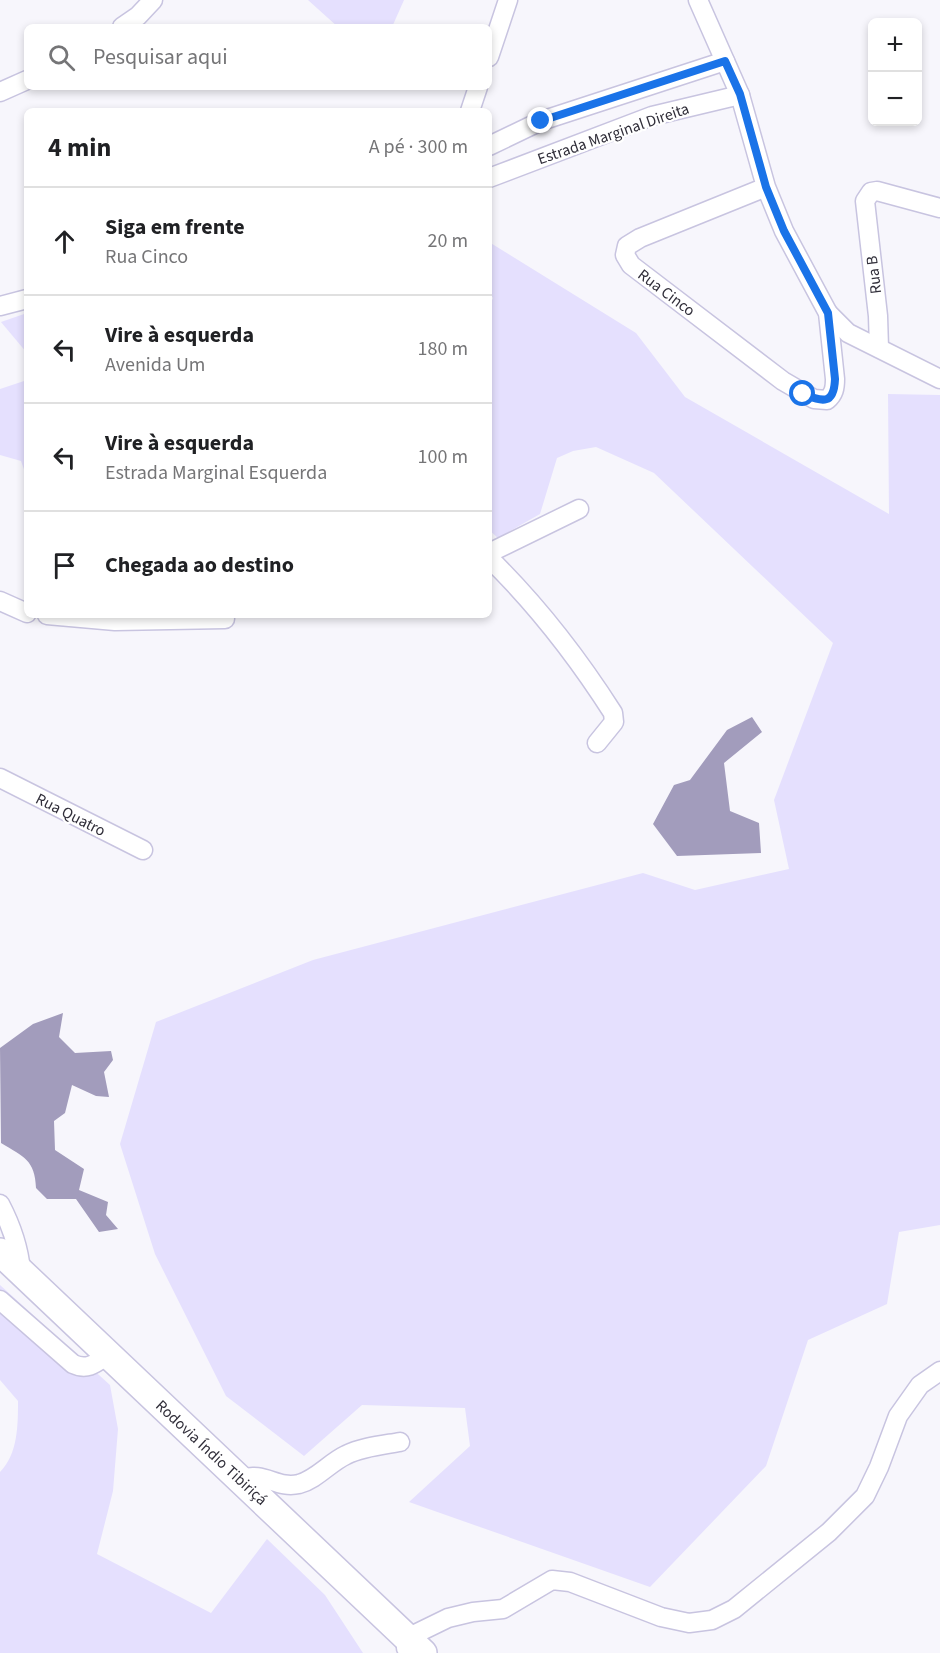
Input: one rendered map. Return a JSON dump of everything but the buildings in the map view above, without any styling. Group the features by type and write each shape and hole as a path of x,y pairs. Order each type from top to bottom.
{"highway":[{"name":"Rodovia Índio Tibiriçá","path":"0,1252 240,1479 412,1648"}],"street":[{"path":"126,24 138,16 153,0"},
{"path":"492,48 508,0"},
{"path":"698,0 740,94 766,187 784,231 828,313 848,333 940,379"},
{"path":"492,145 541,121 725,61"},
{"path":"0,92 24,81"},
{"path":"471,108 477,90"},
{"name":"Estrada Marginal Direita","path":"492,177 652,116 740,94"},
{"name":"Rua Cinco","path":"766,187 640,238 627,246 624,251 625,257 631,265 783,381 803,394 819,400 827,400 835,390 828,313"},
{"name":"Rua B","path":"879,348 878,316 865,201 871,192 877,191 940,208"},
{"path":"0,306 24,300"},
{"path":"492,552 579,509"},
{"path":"492,561 555,629 582,664 613,713 614,722 597,743"},
{"path":"0,602 24,612"},
{"path":"84,618 115,621 225,619"},
{"name":"Rua Quatro","path":"0,778 143,850"},
{"path":"0,1204 18,1249 21,1271"},
{"path":"0,1300 73,1364 89,1367 109,1354"},
{"path":"412,1648 448,1618 473,1612 503,1609 552,1580 570,1582 662,1617 689,1623 711,1620 734,1610 829,1532 866,1496 898,1416 920,1385 940,1371"},
{"path":"240,1479 257,1476 284,1485 297,1484 315,1477 353,1452 400,1442"}],"shaded area":[{"path":"308,0 404,0 393,24 335,24"},
{"path":"492,244 636,333 685,397 889,514 888,394 940,395 940,1225 899,1232 887,1304 808,1340 766,1466 650,1587 409,1502 470,1446 465,1408 362,1405 304,1456 226,1396 155,1254 120,1144 156,1022 313,960 643,873 695,890 789,869 774,800 833,643 654,473 596,447 573,451 557,458 540,514 498,538 492,533"},
{"path":"24,314 24,349 1,322"},
{"path":"24,381 24,470 21,461 0,455 0,389"},
{"path":"752,717 762,732 724,763 730,811 759,823 761,853 677,856 653,824 674,785 690,780 727,730"},
{"path":"63,1013 59,1037 75,1053 111,1051 113,1060 104,1072 109,1097 96,1096 72,1085 65,1113 54,1121 55,1150 84,1169 79,1190 108,1202 106,1215 118,1229 99,1232 76,1199 47,1199 36,1188 33,1171 27,1160 1,1143 0,1048 33,1024"},
{"path":"0,1285 110,1385 118,1429 113,1491 97,1554 211,1613 267,1539 325,1595 363,1653 0,1653 0,1472 14,1448 18,1401 0,1380"}],"route":[{"path":"541,121 725,61 740,94 766,187 784,231 828,313 835,390 827,400 819,400 803,394"}]}
